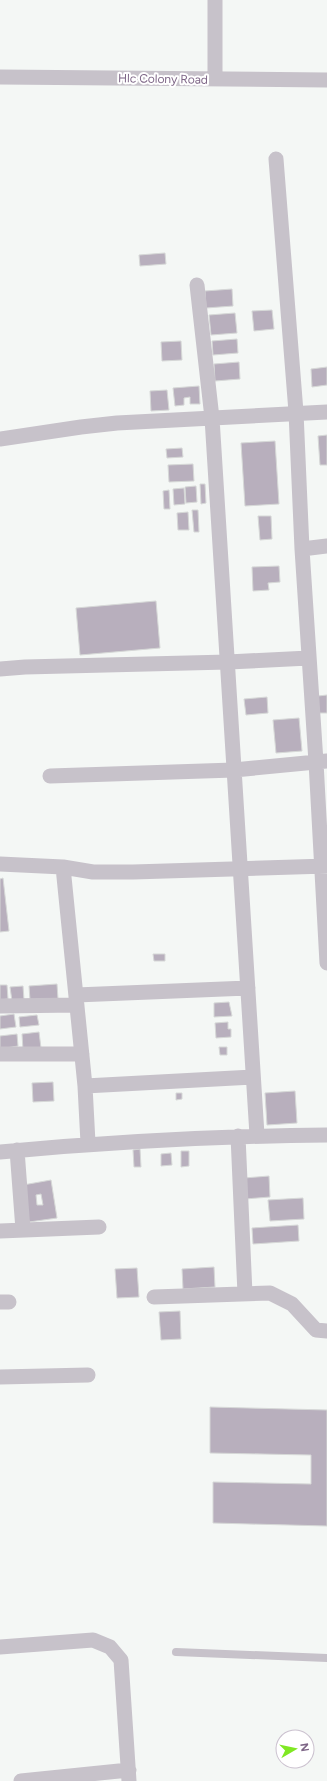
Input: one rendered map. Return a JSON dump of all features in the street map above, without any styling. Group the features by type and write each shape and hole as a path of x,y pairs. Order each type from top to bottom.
{"street":[{"path":"215,0 215,79"},
{"name":"Hlc Colony Road","path":"0,77 327,80"},
{"path":"276,159 296,412 302,549 309,658 322,762 327,963"},
{"path":"197,285 212,418 256,1135"},
{"path":"0,439 81,427 296,412 327,412"},
{"path":"302,549 327,546"},
{"path":"0,669 309,658"},
{"path":"50,776 234,770 322,762"},
{"path":"0,864 63,867 93,872 324,866"},
{"path":"63,867 85,1086 88,1144"},
{"path":"0,1006 248,988"},
{"path":"0,1054 82,1054"},
{"path":"85,1086 253,1077"},
{"path":"0,1152 88,1144 256,1135 327,1135"},
{"path":"238,1136 245,1294"},
{"path":"17,1150 23,1230"},
{"path":"0,1231 99,1227"},
{"path":"154,1297 270,1293 292,1304 316,1330 327,1331"},
{"path":"0,1377 88,1376"},
{"path":"0,1647 93,1640 110,1647 121,1660 129,1775 21,1781"}],"lane":[{"path":"176,1652 327,1658"}],"building":[{"path":"165,253 166,264 140,266 139,255"},
{"path":"232,289 233,306 206,308 205,291"},
{"path":"272,310 274,329 254,331 252,311"},
{"path":"235,313 237,333 211,335 209,315"},
{"path":"237,339 238,353 213,355 212,341"},
{"path":"181,341 182,360 162,361 161,342"},
{"path":"239,362 240,379 215,381 214,364"},
{"path":"327,367 327,385 312,387 311,369"},
{"path":"199,386 200,404 190,404 190,397 184,398 184,405 175,406 173,388"},
{"path":"167,390 169,410 151,411 150,391"},
{"path":"327,435 327,465 320,465 318,436"},
{"path":"275,441 279,504 245,506 241,443"},
{"path":"182,448 183,457 167,458 166,449"},
{"path":"193,464 194,481 169,482 168,465"},
{"path":"200,484 205,484 206,503 201,504"},
{"path":"196,486 197,502 186,503 185,487"},
{"path":"184,488 185,504 174,505 173,489"},
{"path":"169,490 170,509 164,509 163,491"},
{"path":"192,510 198,510 199,532 194,532"},
{"path":"188,512 189,530 178,530 177,513"},
{"path":"258,516 271,516 272,539 260,540"},
{"path":"279,566 280,582 268,583 269,590 253,591 252,567"},
{"path":"156,601 160,648 80,655 76,608"},
{"path":"327,695 327,713 319,713 318,696"},
{"path":"267,697 268,713 246,715 244,699"},
{"path":"299,718 302,751 276,753 273,720"},
{"path":"3,878 9,931 0,932 0,879"},
{"path":"153,954 165,954 165,961 154,961"},
{"path":"57,984 58,999 30,1000 29,986"},
{"path":"0,985 7,985 8,999 0,1000"},
{"path":"23,986 24,1000 12,1001 10,987"},
{"path":"229,1002 232,1016 214,1017 214,1003"},
{"path":"14,1014 16,1027 0,1029 0,1016"},
{"path":"37,1015 39,1025 20,1027 19,1017"},
{"path":"228,1022 228,1029 231,1029 231,1037 216,1038 215,1023"},
{"path":"39,1032 41,1048 23,1050 22,1034"},
{"path":"17,1034 18,1046 0,1049 0,1036"},
{"path":"219,1047 227,1047 227,1055 220,1055"},
{"path":"53,1082 54,1101 33,1102 32,1083"},
{"path":"295,1091 297,1123 267,1125 265,1093"},
{"path":"176,1093 182,1093 182,1099 176,1100"},
{"path":"140,1149 141,1167 134,1167 133,1150"},
{"path":"181,1151 189,1151 189,1166 181,1167"},
{"path":"171,1153 172,1165 161,1166 161,1154"},
{"path":"269,1176 270,1197 245,1199 244,1178"},
{"path":"51,1180 57,1218 29,1222 23,1185","holes":["41,1194 43,1205 37,1205 36,1195"]},
{"path":"303,1198 304,1219 270,1221 268,1200"},
{"path":"298,1225 299,1241 253,1244 252,1228"},
{"path":"214,1267 215,1287 183,1289 182,1269"},
{"path":"137,1268 139,1297 117,1298 115,1269"},
{"path":"180,1311 181,1339 161,1340 159,1312"},
{"path":"210,1407 327,1410 327,1526 213,1523 213,1482 311,1484 311,1455 210,1453"}]}
